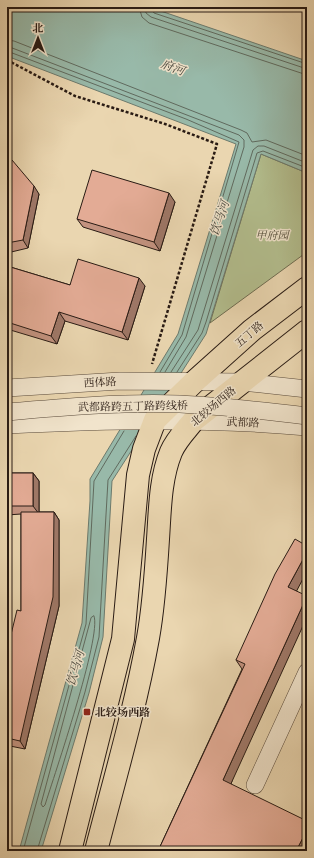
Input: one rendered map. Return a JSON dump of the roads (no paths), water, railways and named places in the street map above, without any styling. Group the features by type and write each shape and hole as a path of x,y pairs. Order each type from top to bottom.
{"main road":[{"name":"五丁路","path":"194,382 252,330 307,288"},
{"path":"242,382 307,331"},
{"path":"70,851 123,639 138,475 144,449 155,420 194,382"},
{"name":"北较场西路","path":"96,851 141,674 148,638 155,592 160,502 165,469 171,450 194,420 242,382"}],"street":[{"name":"西体路","path":"7,388 120,381 194,382"},
{"path":"194,382 242,382 307,390"},
{"name":"武都路跨五丁路跨线桥","path":"7,412 125,404 179,404 246,408 307,416"},
{"path":"7,425 155,420"},
{"name":"武都路","path":"155,420 247,422 307,427"},
{"path":"255,785 307,672"}],"water":[{"path":"7,7 149,7 307,61 307,173 261,154 206,334 112,481 103,637 89,693 41,851 19,851 82,623 90,501 90,479 178,334 236,144 12,58 7,54"}],"place":[{"name":"北较场西路","path":"87,712"}],"water label":[{"name":"府河","path":"173,67"},
{"name":"饮马河","path":"219,218"},
{"name":"饮马河","path":"75,668"}],"park label":[{"name":"甲府园","path":"272,235"}]}
